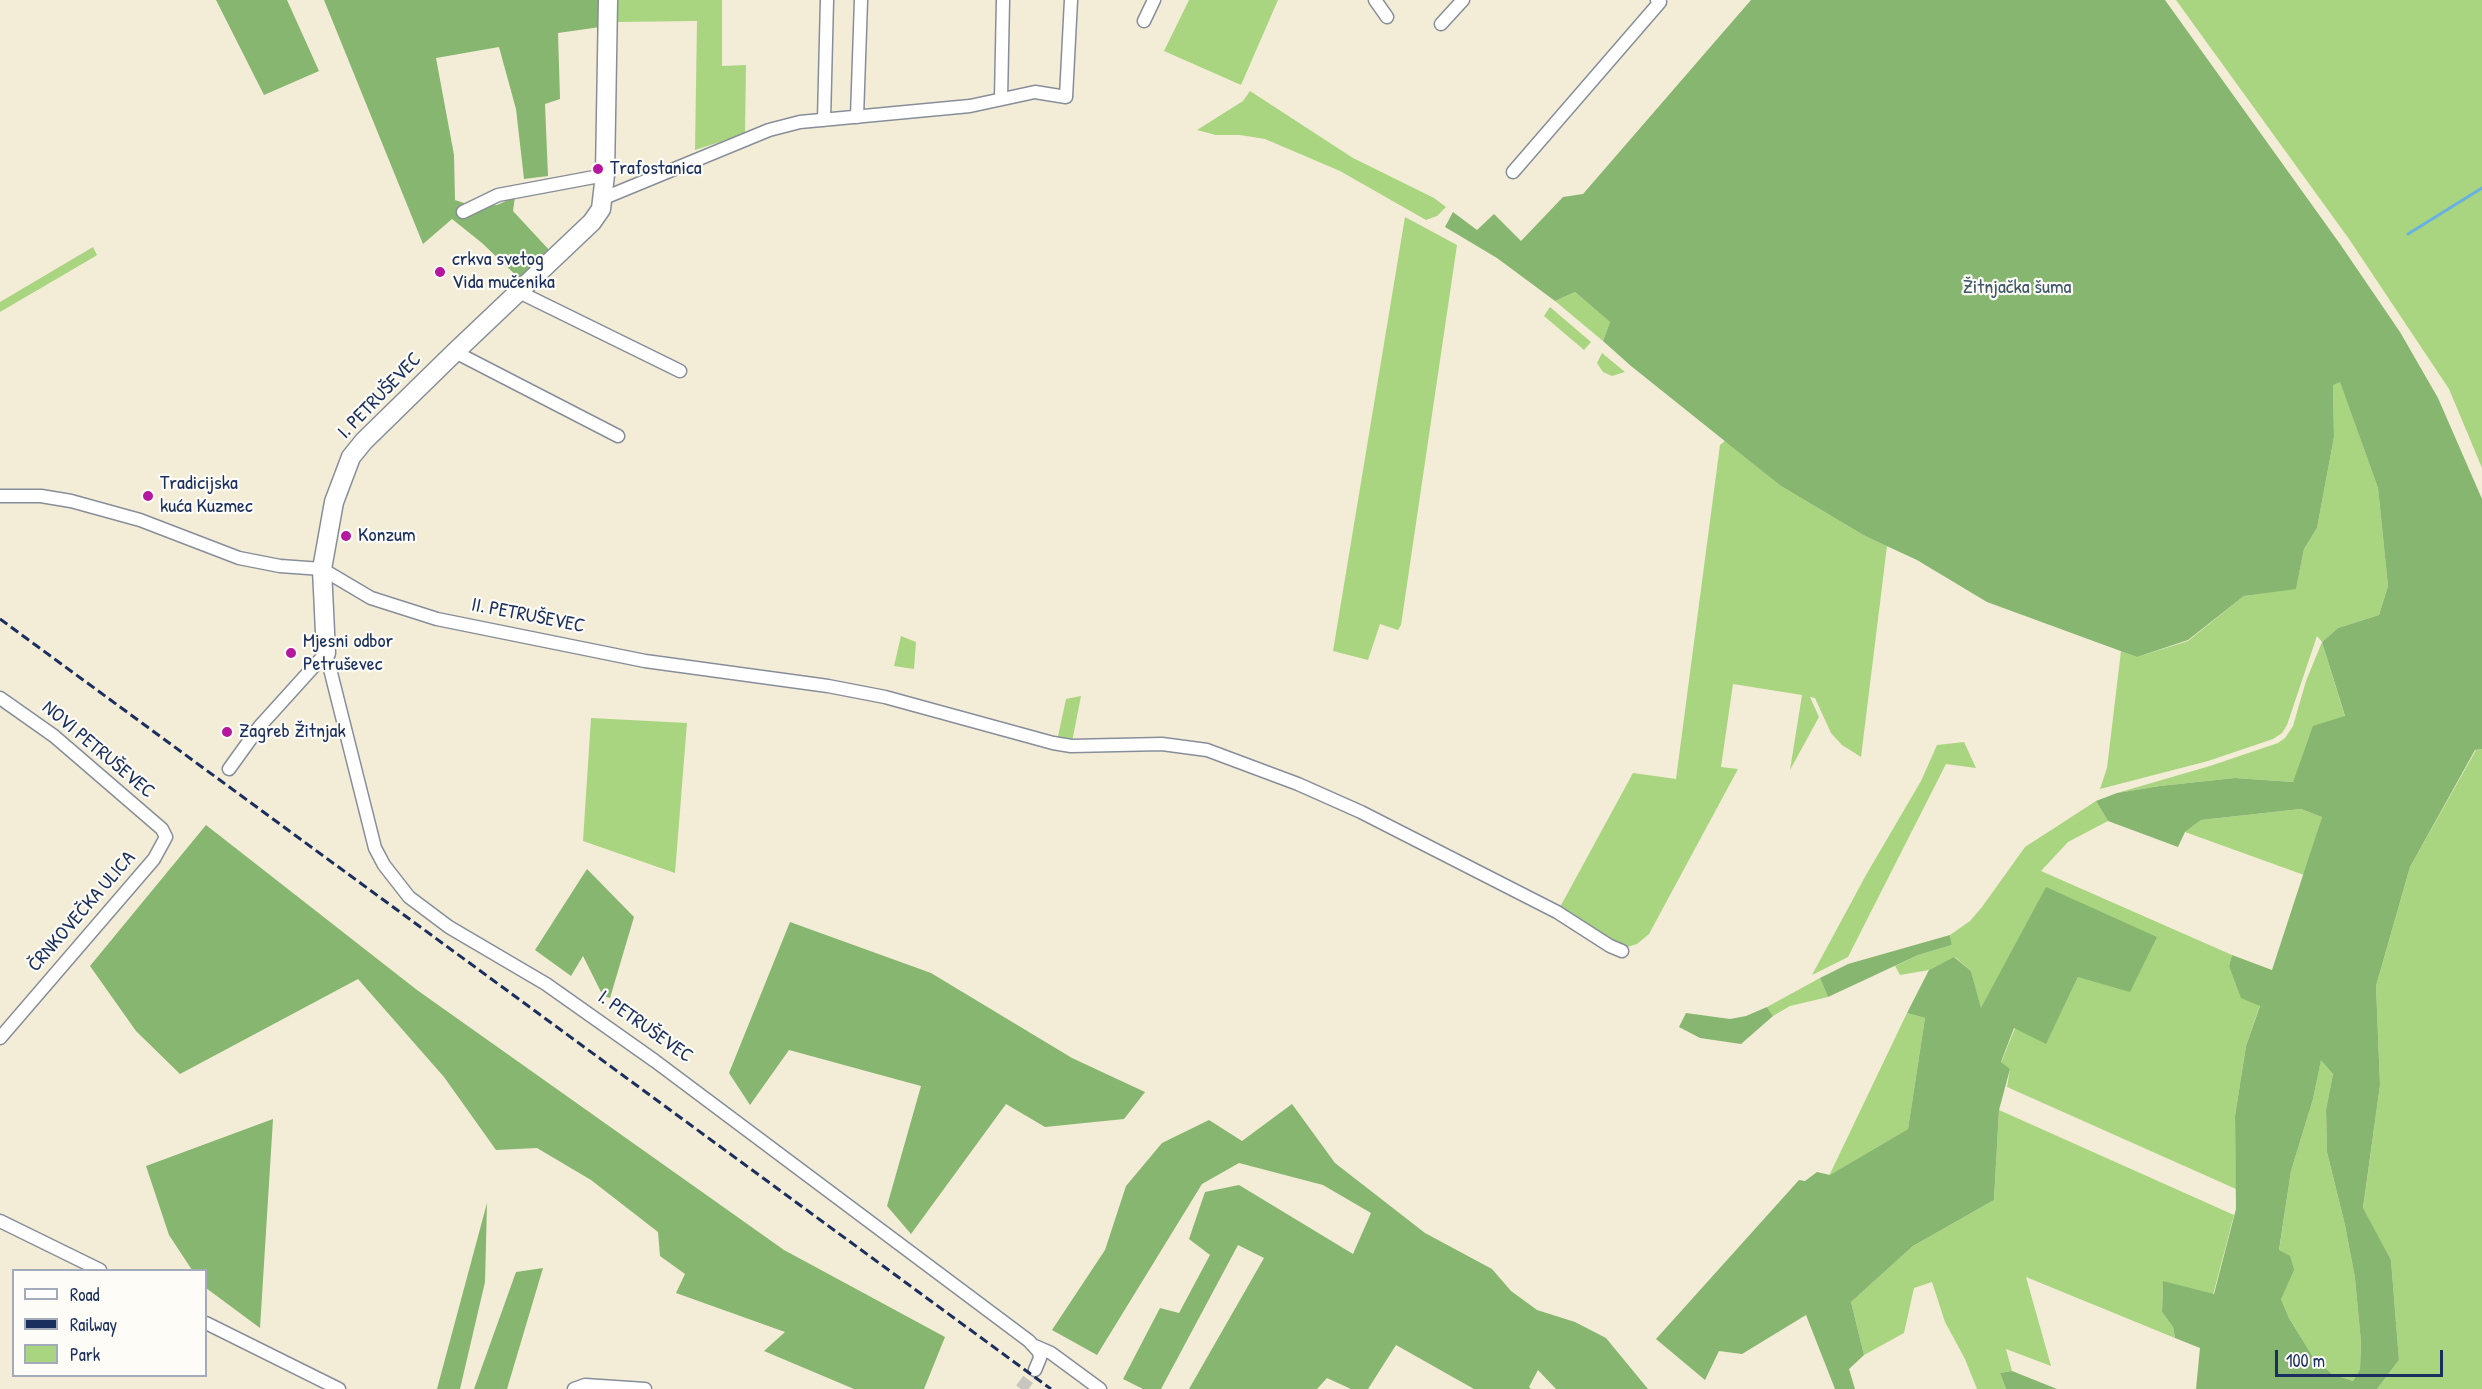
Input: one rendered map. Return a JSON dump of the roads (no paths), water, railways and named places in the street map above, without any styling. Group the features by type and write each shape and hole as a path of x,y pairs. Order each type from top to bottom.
{"street":[{"name":"I. PETRUŠEVEC","path":"608,0 605,175 601,209 592,222 517,291 360,445 351,457 334,502 322,569 326,652 375,848 384,865 409,897 449,927 546,984 655,1060 1035,1346 1051,1353 1100,1389"},
{"path":"824,120 826,0"},
{"path":"857,117 861,0"},
{"path":"1001,99 1003,0"},
{"path":"604,198 770,130 800,122 970,106 1035,92 1066,97 1071,0"},
{"path":"1144,21 1154,0"},
{"path":"1375,0 1388,17"},
{"path":"1442,24 1463,0"},
{"path":"1513,172 1660,2 1657,0"},
{"path":"463,212 498,195 605,175"},
{"path":"517,291 680,371"},
{"path":"454,352 618,436"},
{"path":"0,496 35,495 71,501 140,520 239,558 280,566 322,569"},
{"name":"II. PETRUŠEVEC","path":"322,569 371,597 437,618 645,661 828,686 885,697 1071,746 1162,744 1207,750 1298,784 1361,812 1557,912 1610,946 1622,951"},
{"path":"228,769 260,726 326,652"},
{"name":"NOVI PETRUŠEVEC","path":"0,698 54,736 162,829 166,837"},
{"name":"ČRNKOVEČKA ULICA","path":"0,1038 154,858 166,837"},
{"path":"0,1221 98,1269"},
{"path":"207,1323 339,1389"},
{"path":"1035,1346 1040,1358 1035,1370"},
{"path":"574,1389 585,1385 645,1389"}],"waterway":[{"path":"2408,234 2482,188"}],"tunnel":[{"path":"1021,1389 1035,1370"}],"railway":[{"path":"0,619 1051,1389"}],"place":[{"name":"Trafostanica","path":"598,169"},
{"name":"crkva svetog Vida mučenika","path":"440,272"},
{"name":"Tradicijska kuća Kuzmec","path":"148,496"},
{"name":"Konzum","path":"346,536"},
{"name":"Mjesni odbor Petruševec","path":"291,653"},
{"name":"Zagreb Žitnjak","path":"227,732"}],"park label":[{"name":"Žitnjačka šuma","path":"2017,288"}]}
